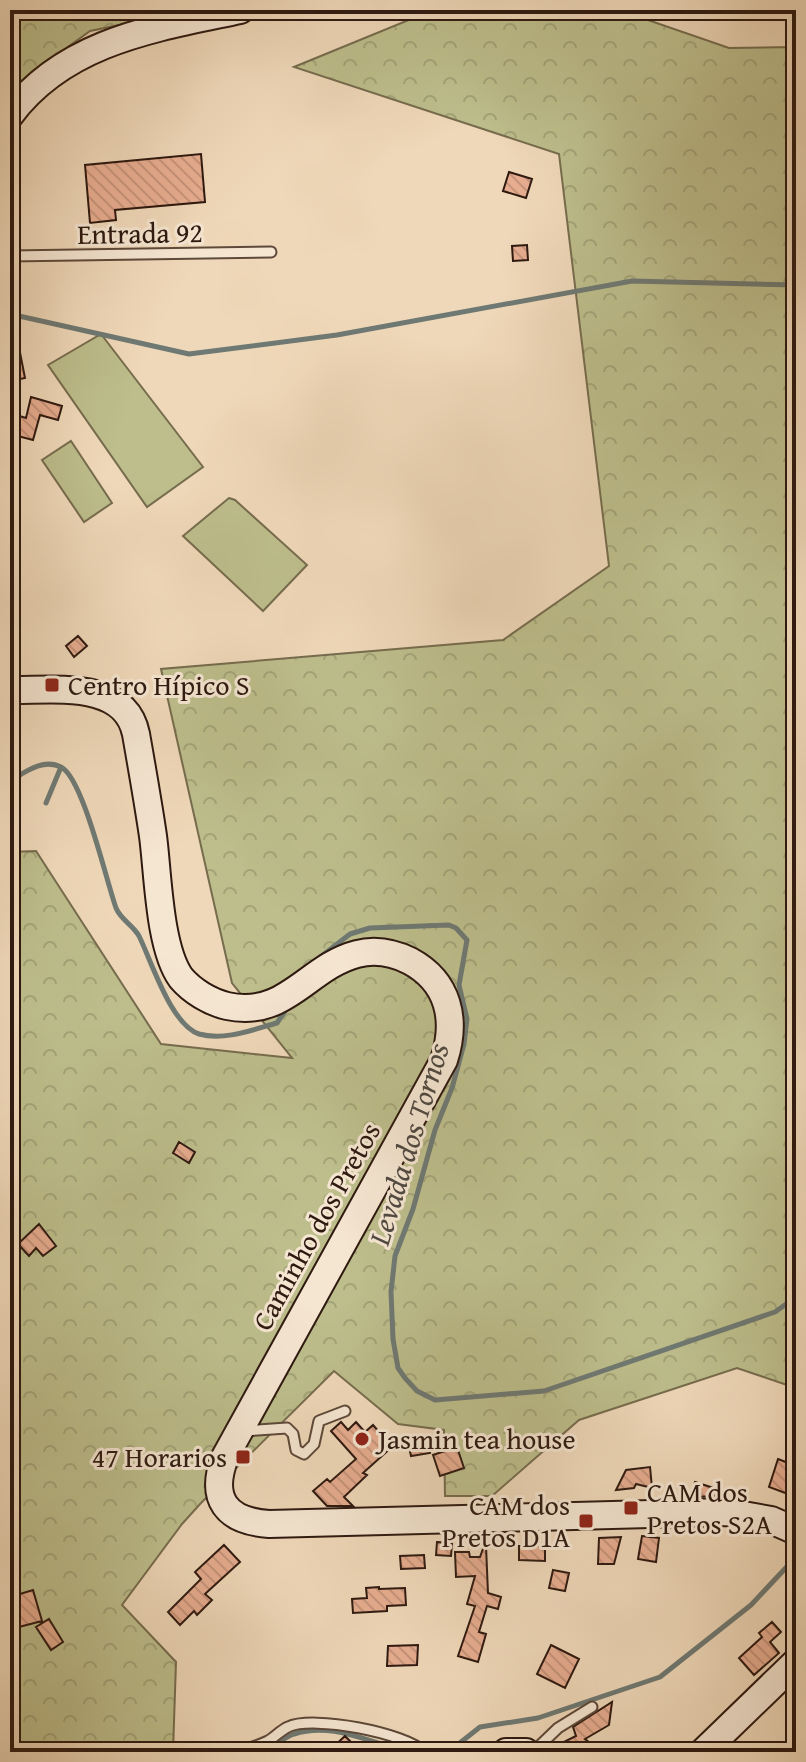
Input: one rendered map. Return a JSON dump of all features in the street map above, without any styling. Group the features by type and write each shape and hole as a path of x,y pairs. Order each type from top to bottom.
{"main road":[{"path":"10,115 40,82 93,49 124,36 240,10"},
{"name":"Caminho dos Pretos","path":"10,690 101,695 114,700 131,718 153,837 167,943 182,979 201,995 235,1008 265,1006 287,997 350,956 383,952 405,959 426,971 441,989 449,1010 451,1039 444,1060 225,1457 219,1485 226,1506 246,1522 269,1524 726,1512 771,1520 796,1531"},
{"path":"703,1752 796,1662"},
{"path":"506,1752 526,1752"}],"lane":[{"name":"Entrada 92","path":"10,256 271,252"},
{"path":"240,1431 287,1428 293,1434 296,1450 304,1454 314,1444 319,1421 345,1411"},
{"path":"533,1752 558,1728 592,1707"},
{"path":"233,1752 269,1740 289,1726 313,1721 343,1724 423,1750"}],"green space":[{"path":"10,10 194,10 90,31 57,55 10,109"},
{"path":"433,10 619,10 729,48 796,47 796,1388 737,1368 579,1420 492,1496 445,1496 444,1430 398,1424 334,1371 201,1503 122,1605 176,1662 173,1752 10,1752 10,852 36,851 161,1044 292,1058 232,983 161,669 503,640 609,566 559,154 294,67"},
{"path":"101,334 203,467 147,507 48,365"},
{"path":"71,441 112,503 84,522 42,460"},
{"path":"229,498 307,565 263,611 183,536"}],"building":[{"path":"201,154 205,202 115,210 116,220 90,223 85,165"},
{"path":"509,172 532,179 526,198 503,191"},
{"path":"527,245 528,260 513,261 512,246"},
{"path":"10,332 16,332 25,378 10,381"},
{"path":"31,397 62,406 58,420 40,415 33,440 10,434 10,413 26,418"},
{"path":"78,636 87,646 74,657 66,646"},
{"path":"179,1142 195,1152 189,1163 173,1153"},
{"path":"39,1224 56,1246 43,1256 36,1248 29,1256 18,1244"},
{"path":"341,1422 348,1430 356,1422 365,1432 373,1425 392,1447 363,1473 367,1475 344,1497 353,1506 327,1506 313,1491 327,1479 330,1482 356,1459 331,1431"},
{"path":"428,1438 430,1453 411,1456 408,1442"},
{"path":"457,1447 464,1468 440,1476 433,1455"},
{"path":"778,1459 796,1466 796,1497 769,1487"},
{"path":"650,1467 652,1488 636,1484 634,1488 616,1490 626,1470"},
{"path":"695,1482 723,1491 722,1496 690,1497"},
{"path":"642,1536 659,1538 656,1562 638,1559"},
{"path":"621,1537 614,1564 598,1564 599,1538"},
{"path":"437,1542 452,1543 451,1556 436,1555"},
{"path":"224,1545 240,1562 205,1594 212,1600 197,1615 194,1611 180,1625 168,1612 201,1579 195,1572"},
{"path":"484,1546 488,1593 501,1597 498,1609 487,1606 479,1632 486,1634 478,1662 458,1656 475,1606 467,1604 475,1576 456,1577 455,1552 469,1552 470,1557 480,1557"},
{"path":"519,1546 545,1546 545,1561 519,1560"},
{"path":"424,1555 425,1568 401,1569 400,1556"},
{"path":"553,1570 569,1573 565,1591 549,1588"},
{"path":"366,1588 405,1588 406,1605 387,1606 387,1611 353,1613 352,1599 367,1598"},
{"path":"33,1590 42,1621 15,1628 10,1597"},
{"path":"49,1619 63,1642 51,1650 36,1627"},
{"path":"772,1622 781,1632 770,1642 779,1653 754,1675 739,1658 762,1637 759,1633"},
{"path":"418,1645 417,1665 387,1666 388,1646"},
{"path":"551,1645 579,1659 565,1688 537,1674"},
{"path":"612,1702 609,1725 585,1739 602,1752 544,1752 576,1736 573,1727"},
{"path":"345,1736 361,1752 328,1752"}],"waterway":[{"path":"10,314 189,354 337,335 632,281 796,285"},
{"name":"Levada dos Tornos","path":"10,781 34,767 48,764 61,767 69,775 93,831 116,908 139,936 171,1005 189,1028 209,1036 238,1034 277,1023 285,1011"},
{"path":"46,803 61,767"},
{"name":"Levada dos Tornos","path":"319,958 350,934 370,928 449,925 467,940 459,985 467,1019 464,1044 413,1209 395,1256 391,1292 398,1368 417,1391 435,1400 544,1391 775,1312 796,1297"},
{"path":"441,1752 456,1746 480,1727 538,1718 660,1677 751,1605 796,1557"},
{"path":"262,1752 294,1734 326,1730 416,1752"}],"place":[{"name":"Centro Hípico S","path":"52,685"},
{"name":"Jasmin tea house","path":"362,1439"},
{"name":"47 Horarios","path":"243,1457"},
{"name":"CAM dos Pretos S2A","path":"631,1508"},
{"name":"CAM dos Pretos D1A","path":"586,1521"}]}
